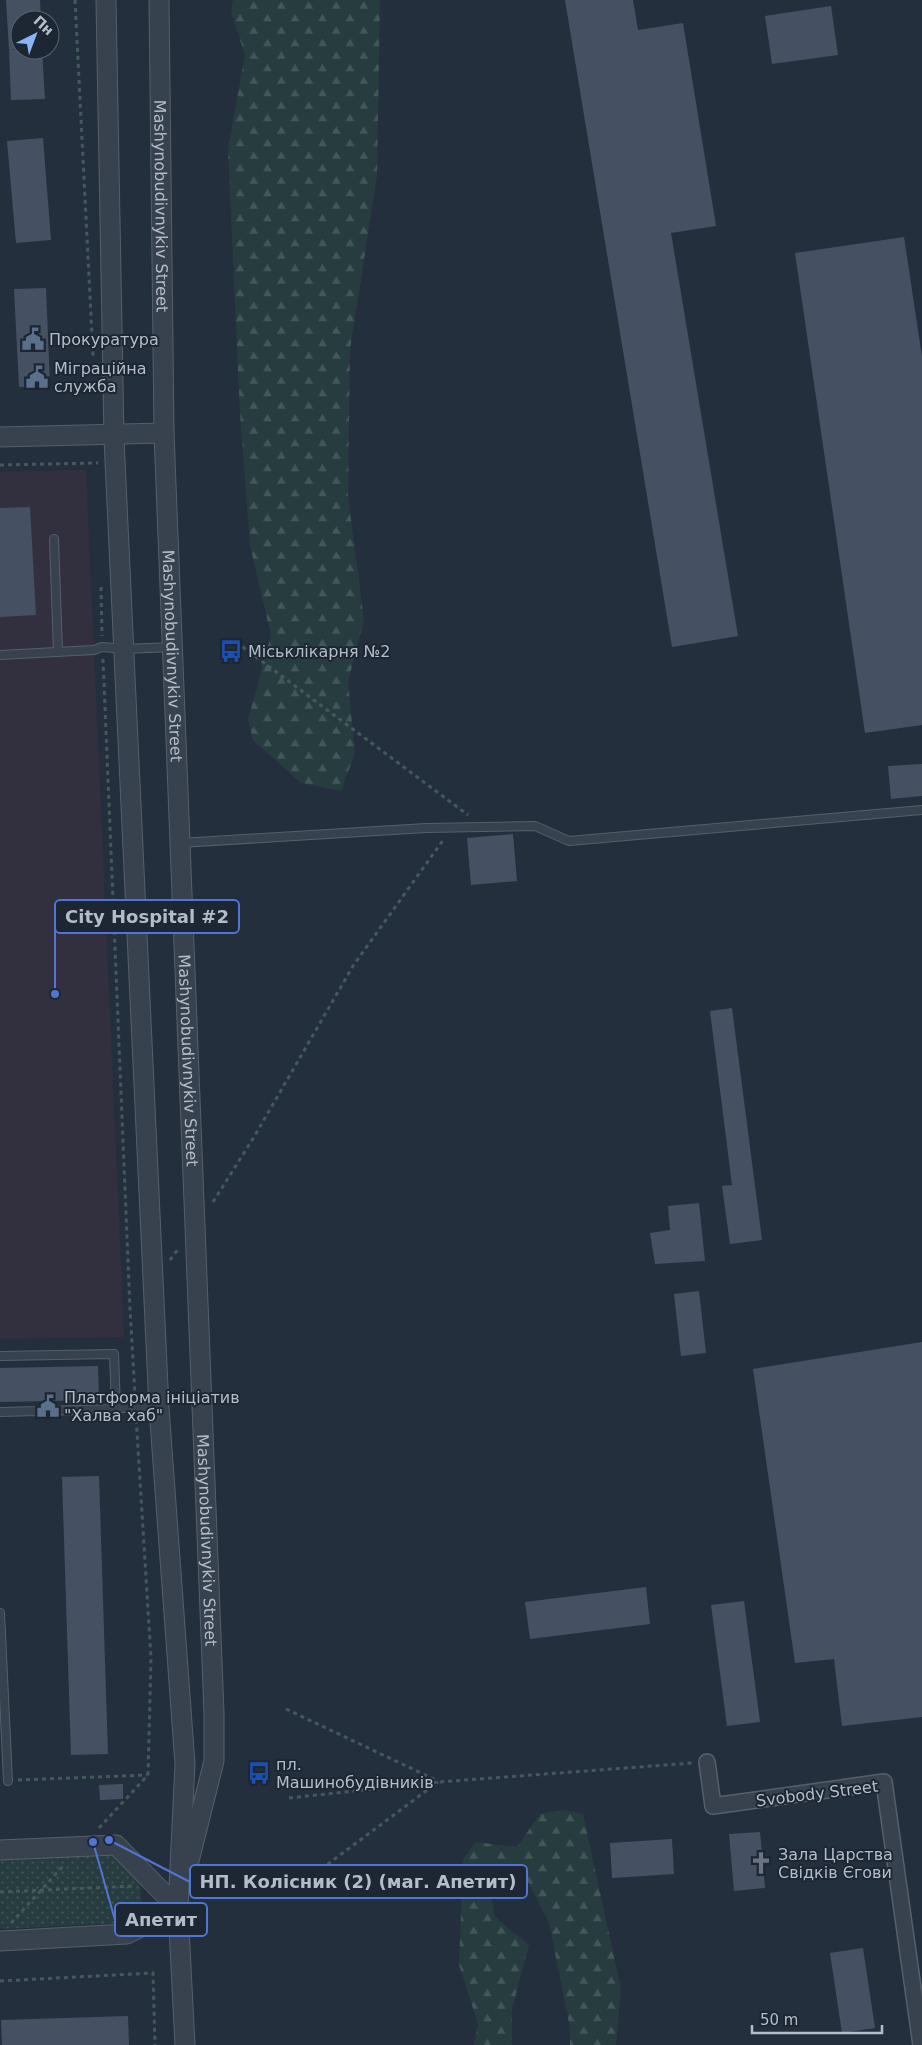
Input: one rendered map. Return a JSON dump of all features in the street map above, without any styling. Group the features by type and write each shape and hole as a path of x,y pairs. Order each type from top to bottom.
{"street":[{"name":"Mashynobudivnykiv Street","path":"106,0 105,435 124,648 160,1408 185,1764 178,1908 185,2045"},
{"name":"Mashynobudivnykiv Street","path":"158,0 164,433 196,1228 214,1760 178,1908"},
{"path":"0,438 164,433"},
{"name":"Svobody Street","path":"707,1762 713,1806 884,1782 921,2045"},
{"path":"0,1850 116,1845 178,1908 127,1934 0,1941"}],"lane":[{"path":"54,538 58,652"},
{"path":"0,655 94,650 102,647 173,647"},
{"path":"180,844 452,828 535,826 570,841 922,810"},
{"path":"0,1356 114,1354 116,1409"},
{"path":"0,1412 116,1409 136,1406 160,1408"},
{"path":"0,1614 8,1781"}],"path":[{"path":"75,0 93,356"},
{"path":"99,472 99,462 105,435"},
{"path":"0,465 99,462"},
{"path":"8,1781 148,1775 151,1658 130,1309 102,647 101,579"},
{"path":"236,642 485,827"},
{"path":"212,1203 254,1137 353,966 452,828"},
{"path":"154,1279 196,1228"},
{"path":"130,1309 136,1302"},
{"path":"286,1709 439,1782"},
{"path":"289,1798 439,1782 707,1762"},
{"path":"289,1893 439,1782"},
{"path":"0,1892 141,1886"},
{"path":"0,1981 153,1973 155,2045"}],"shaded area":[{"path":"86,470 124,1337 0,1339 0,472"}],"green space":[{"path":"233,0 380,0 377,175 350,350 348,496 364,620 348,682 355,753 341,791 301,783 253,740 248,720 271,635 250,546 240,414 228,148 245,55 231,12"},
{"path":"562,1810 583,1814 621,1989 616,2045 570,2045 570,2028 549,1923 522,1870 491,1896 495,1917 529,1945 512,2009 512,2045 474,2045 478,2024 459,1965 463,1859 476,1842 517,1847 540,1814"},
{"path":"139,1852 142,1922 0,1929 0,1858"}],"building":[{"path":"6,0 40,0 40,10 10,10 9,50"},
{"path":"565,0 633,0 638,30 683,23 716,226 671,233 738,636 672,647"},
{"path":"831,6 838,55 772,64 765,16"},
{"path":"9,50 10,60 43,60 45,99 11,100"},
{"path":"43,138 51,240 16,243 7,141"},
{"path":"904,237 922,357 922,725 865,733 795,253"},
{"path":"46,288 50,386 19,387 14,289"},
{"path":"30,507 36,615 0,617 0,508"},
{"path":"922,764 922,796 891,799 888,766"},
{"path":"513,834 517,881 471,885 467,838"},
{"path":"732,1008 762,1240 730,1244 722,1186 732,1185 710,1011"},
{"path":"699,1203 705,1261 655,1264 650,1233 670,1230 668,1206"},
{"path":"699,1291 706,1353 681,1356 674,1294"},
{"path":"922,1342 922,1717 842,1726 834,1659 795,1663 753,1369"},
{"path":"98,1366 99,1400 0,1402 0,1368"},
{"path":"99,1476 108,1754 71,1755 62,1477"},
{"path":"646,1587 650,1624 530,1639 525,1602"},
{"path":"744,1601 760,1722 727,1726 711,1605"},
{"path":"123,1784 123,1799 100,1800 99,1785"},
{"path":"760,1832 765,1888 734,1891 729,1834"},
{"path":"672,1839 674,1874 612,1878 610,1843"},
{"path":"863,1948 875,2028 842,2033 830,1953"},
{"path":"128,2016 129,2045 2,2045 1,2020"}],"place":[{"name":"Прокуратура","path":"33,339"},
{"name":"Міграційна служба","path":"37,377"},
{"name":"Міськлікарня №2","path":"231,651"},
{"name":"City Hospital #2","path":"55,994"},
{"name":"Платформа ініціатив \"Халва хаб\"","path":"48,1406"},
{"name":"пл. Машинобудівників","path":"259,1773"},
{"name":"НП. Колісник (2) (маг. Апетит)","path":"109,1840"},
{"name":"Апетит","path":"93,1842"},
{"name":"Зала Царства Свідків Єгови","path":"761,1863"}]}
